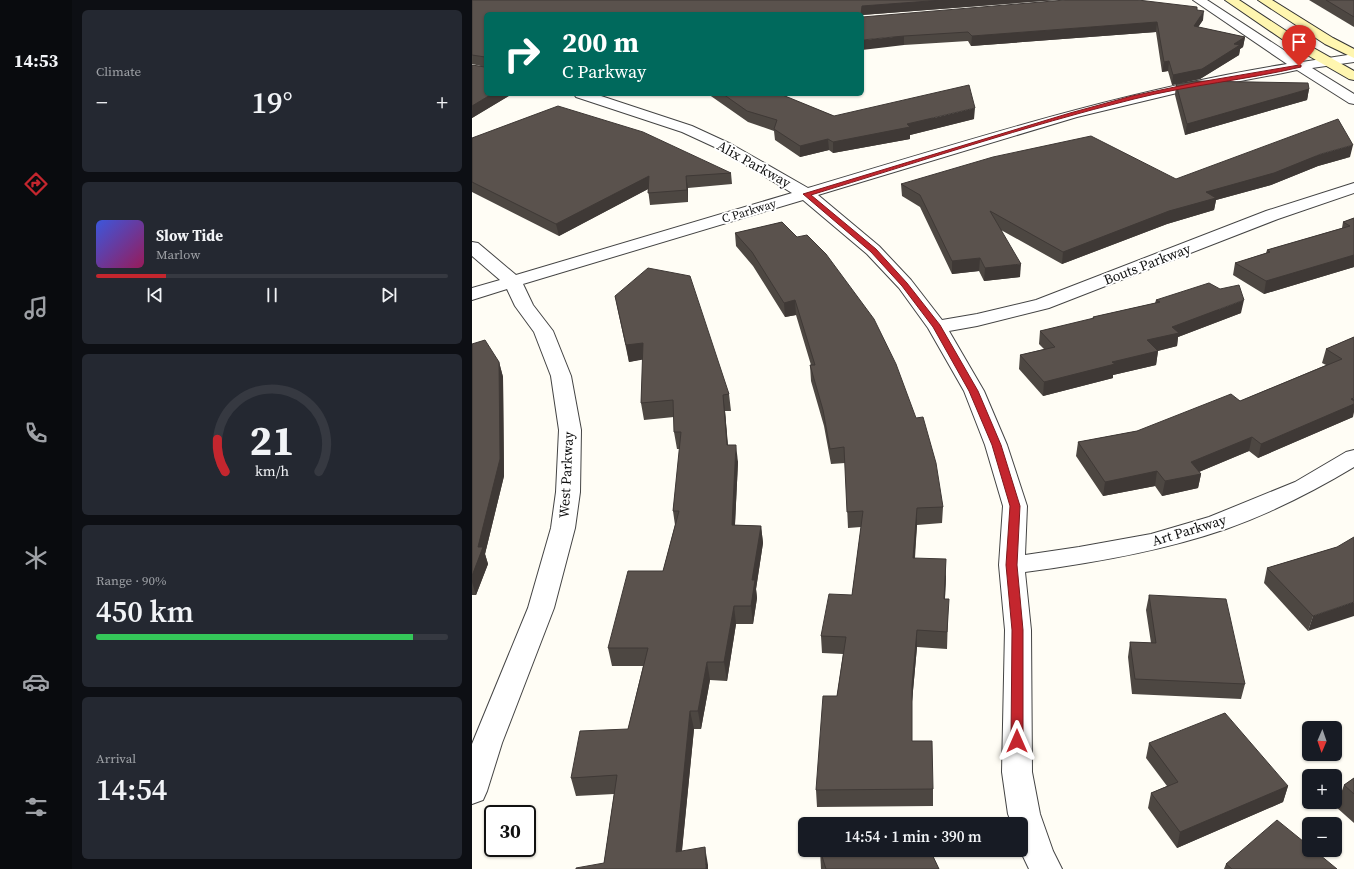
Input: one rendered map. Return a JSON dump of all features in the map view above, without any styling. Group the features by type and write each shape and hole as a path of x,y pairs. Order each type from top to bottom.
{"main road":[{"path":"1231,0 1298,45 1354,76"},
{"path":"1264,0 1329,41 1354,54"}],"street":[{"path":"1199,0 1299,66 1354,100"},
{"name":"C Parkway","path":"472,294 1072,114 1134,97 1194,84 1354,58"},
{"name":"Alix Parkway","path":"587,96 687,129 726,147 806,194 873,250 905,284 937,327 974,391 996,445 1015,506 1012,565 1018,630 1017,772 1024,814 1039,857 1046,869"},
{"name":"Bouts Parkway","path":"937,327 977,320 1042,304 1272,215 1354,188"},
{"name":"West Parkway","path":"472,247 513,282 524,306 544,331 561,376 570,430 568,492 563,528 541,608 486,743 472,791"},
{"name":"Art Parkway","path":"1012,565 1079,556 1144,543 1218,523 1303,487 1354,457"}],"building":[{"path":"472,0 943,0 862,6 861,12 484,12 484,57 472,55"},
{"path":"1065,0 1138,0 1197,7 1197,10 1204,11 1194,26 1245,37 1234,44 1240,45 1202,69 1173,75 1169,61 1164,62 1157,22 972,36 968,32 864,40 864,17"},
{"path":"1326,0 1354,0 1354,17"},
{"path":"472,65 484,67 484,96 489,96 472,106"},
{"path":"1195,81 1308,83 1309,89 1187,124 1176,84"},
{"path":"969,85 975,108 907,124 910,127 833,142 828,139 800,146 774,129 777,120 747,111 726,96 785,96 834,116"},
{"path":"558,106 643,132 731,173 686,176 687,190 648,193 649,176 556,224 472,182 472,138"},
{"path":"1338,119 1353,145 1321,154 1274,173 1206,192 1216,198 1169,211 1063,252 990,211 1021,264 985,268 980,258 952,261 920,195 901,184 993,157 1091,136 1176,179"},
{"path":"1354,218 1354,255 1266,281 1235,263 1270,252 1267,250 1350,226 1343,222"},
{"path":"782,222 797,237 807,235 826,254 874,319 896,364 916,418 923,417 936,463 943,507 917,508 913,558 946,559 944,599 949,599 947,632 917,630 912,685 912,741 932,741 933,789 816,790 823,696 837,696 846,637 821,636 829,594 852,595 863,511 847,512 844,447 830,449 823,410 810,365 815,365 795,300 784,303 752,252 735,233"},
{"path":"648,268 690,276 729,394 723,395 727,445 736,445 732,525 761,526 752,580 755,580 751,606 734,606 724,662 707,662 698,711 690,711 676,852 705,847 706,869 576,869 604,863 617,775 571,778 580,731 628,729 648,648 608,648 628,571 663,571 679,511 673,511 681,432 674,432 673,400 641,403 643,343 626,345 615,296"},
{"path":"1209,283 1220,289 1239,285 1244,300 1172,327 1179,333 1147,340 1158,351 1112,362 1115,364 1044,382 1020,355 1055,347 1040,331 1160,302 1156,300"},
{"path":"1354,337 1354,398 1351,399 1354,401 1354,404 1261,444 1252,437 1191,462 1201,474 1165,481 1157,471 1105,482 1078,442 1137,431 1231,394 1240,401 1342,359 1326,349"},
{"path":"485,340 499,362 500,459 478,547 483,547 472,576 472,344"},
{"path":"1354,537 1354,602 1313,616 1267,568 1337,547"},
{"path":"1149,595 1226,599 1245,684 1135,679 1130,642 1156,643"},
{"path":"1225,713 1288,786 1180,832 1151,793 1178,782 1149,743"},
{"path":"1354,778 1354,794 1344,785"},
{"path":"1277,820 1302,840 1302,857 1322,857 1337,869 1232,869 1226,864"},
{"path":"822,857 933,857 939,869 826,869"}],"route":[{"path":"1017,741 1018,630 1012,565 1015,506 996,445 974,391 937,327 905,284 873,250 806,194 1072,114 1134,97 1194,84 1299,66"}]}
